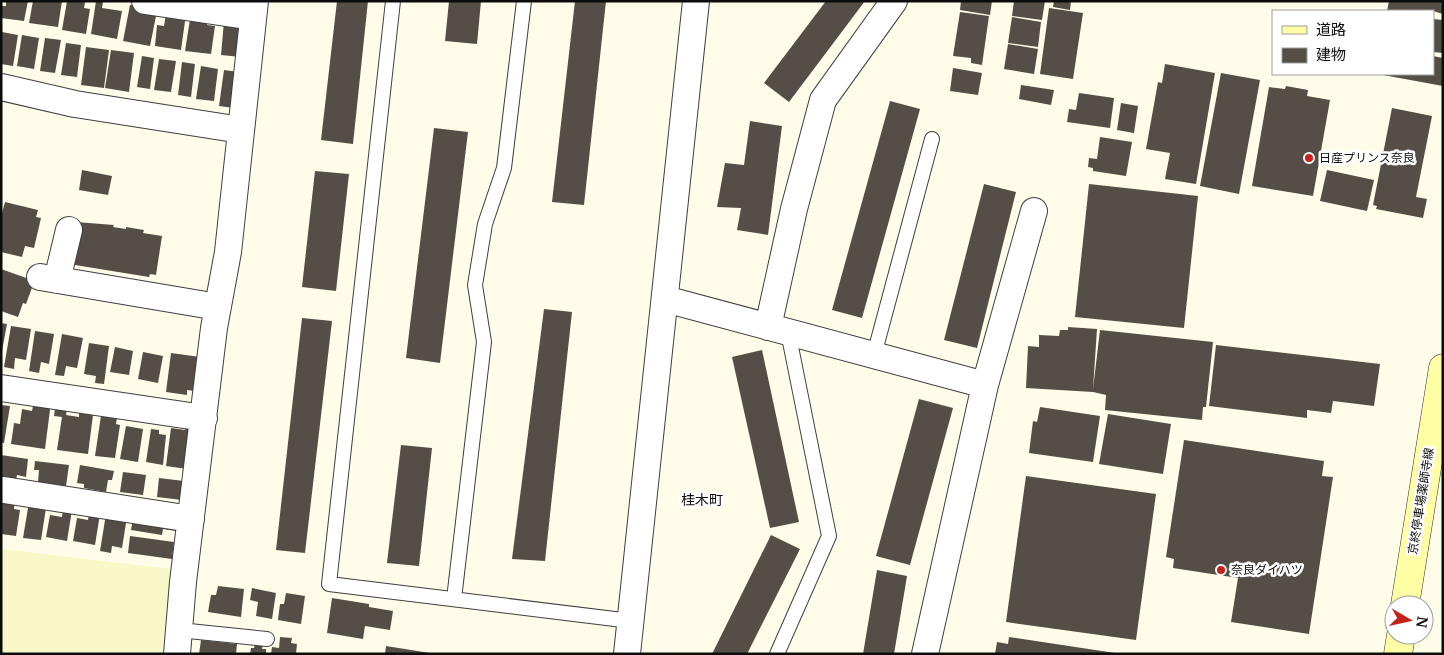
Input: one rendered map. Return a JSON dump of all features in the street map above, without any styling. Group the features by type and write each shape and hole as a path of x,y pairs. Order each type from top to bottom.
{"main road":[{"name":"京終停車場薬師寺線","path":"1407,595 1443,368"}],"street":[{"path":"144,1 254,9 228,252 218,307 191,519 178,642"},
{"path":"627,654 696,1"},
{"path":"778,330 794,209 823,100 894,1"},
{"path":"1,87 75,104 241,130"},
{"path":"925,654 985,385 1034,211"},
{"path":"68,230 48,278 218,307"},
{"path":"665,299 985,385"},
{"path":"1,388 204,418"},
{"path":"4,490 191,519"}],"lane":[{"path":"393,1 329,584 631,621"},
{"path":"454,599 484,342 475,285 484,224 504,168 524,1"},
{"path":"874,355 932,139"},
{"path":"777,654 829,536 778,330"},
{"path":"178,642 267,639"}],"green space":[{"path":"1,549 171,569 162,654 1,654"}],"building":[{"path":"6,1 28,1 24,21 1,18 2,6 6,6"},
{"path":"33,1 62,1 58,27 29,23"},
{"path":"67,1 85,2 84,8 90,9 86,34 62,30"},
{"path":"96,1 103,2 102,8 122,11 117,39 91,34"},
{"path":"337,1 368,1 353,144 321,140"},
{"path":"449,1 481,1 477,44 445,41"},
{"path":"575,1 606,1 584,205 552,202"},
{"path":"826,1 865,1 789,102 764,83"},
{"path":"961,1 992,1 990,15 960,10"},
{"path":"1014,1 1045,1 1042,20 1012,16"},
{"path":"1054,1 1071,1 1070,10 1053,7"},
{"path":"1389,1 1443,1 1443,14 1434,10 1387,10"},
{"path":"130,5 139,6 150,15 156,16 150,46 123,41"},
{"path":"1049,8 1083,13 1073,79 1040,74"},
{"path":"960,12 989,16 982,65 971,63 971,58 953,56"},
{"path":"191,13 209,16 207,25 215,26 211,54 185,51"},
{"path":"166,14 186,14 181,50 155,46 157,25 164,26"},
{"path":"1012,17 1041,22 1038,47 1008,43"},
{"path":"1434,19 1443,20 1443,53 1434,52"},
{"path":"224,21 242,22 241,57 221,55"},
{"path":"2,32 18,35 13,66 1,64"},
{"path":"22,35 39,38 34,69 17,66"},
{"path":"45,38 61,40 55,73 40,71"},
{"path":"66,43 81,45 77,77 61,75"},
{"path":"1008,44 1038,49 1034,74 1004,69"},
{"path":"86,47 109,50 104,88 81,85"},
{"path":"111,50 134,53 129,92 105,88"},
{"path":"142,56 154,58 150,89 137,87"},
{"path":"1434,56 1443,58 1443,86 1383,75 1434,75"},
{"path":"159,59 176,61 171,92 154,90"},
{"path":"182,62 195,64 191,97 178,95"},
{"path":"1165,64 1215,73 1196,184 1165,179 1170,153 1146,149 1158,82 1162,83"},
{"path":"201,66 218,69 214,101 196,99"},
{"path":"953,68 982,73 978,95 950,91"},
{"path":"224,70 239,72 234,108 219,106"},
{"path":"1221,73 1260,80 1239,194 1200,186"},
{"path":"1021,85 1054,90 1051,105 1019,99"},
{"path":"1286,86 1308,90 1307,96 1330,100 1313,196 1252,186 1269,87 1285,89"},
{"path":"1079,93 1114,98 1110,128 1067,122 1069,109 1076,110"},
{"path":"890,101 920,109 862,318 832,310"},
{"path":"1121,103 1138,106 1134,133 1117,130"},
{"path":"1392,108 1432,116 1416,197 1427,199 1423,218 1376,209 1377,206 1373,205"},
{"path":"750,121 782,126 768,235 737,230 741,208 717,207 725,163 744,165"},
{"path":"434,128 468,132 440,363 406,358"},
{"path":"1100,137 1132,142 1126,176 1093,171 1093,168 1088,167 1089,158 1097,159"},
{"path":"82,170 112,176 108,195 79,190"},
{"path":"1327,170 1374,180 1367,211 1320,201"},
{"path":"315,171 349,174 336,291 302,287"},
{"path":"984,184 1016,192 977,348 944,340"},
{"path":"1089,184 1198,196 1184,328 1075,317"},
{"path":"5,202 38,210 36,217 41,218 34,248 25,246 22,257 1,252 1,217"},
{"path":"76,222 114,225 113,227 144,230 143,233 162,236 156,275 150,274 149,277 75,265 75,263 71,262"},
{"path":"1,269 29,279 28,283 33,285 26,304 23,303 18,317 1,311"},
{"path":"544,309 572,312 545,561 512,559"},
{"path":"302,318 332,321 305,553 276,550"},
{"path":"1,323 7,324 2,351 1,351"},
{"path":"11,326 31,329 26,360 15,358 14,369 4,367"},
{"path":"1068,327 1097,329 1093,389 1100,330 1213,342 1206,407 1203,407 1202,420 1105,410 1106,395 1093,392 1026,388 1028,346 1039,347 1039,335 1059,336 1060,330 1068,330"},
{"path":"35,331 54,334 49,364 41,362 39,373 29,371"},
{"path":"62,334 83,338 77,368 66,366 64,376 55,375"},
{"path":"89,343 109,346 104,384 95,383 96,376 84,374"},
{"path":"1216,345 1380,364 1374,406 1333,401 1331,413 1307,410 1307,418 1209,406"},
{"path":"115,347 133,351 129,375 110,372"},
{"path":"762,350 799,522 770,528 732,357"},
{"path":"143,352 163,356 158,383 138,379"},
{"path":"171,353 200,357 195,391 187,390 187,395 166,392"},
{"path":"919,399 953,408 910,565 876,556"},
{"path":"51,402 45,449 11,444 14,423 20,424 22,409 32,411 33,406"},
{"path":"56,402 68,404 66,415 79,417 79,413 93,415 88,454 57,450 62,417 54,416"},
{"path":"1,405 10,406 4,443 1,443"},
{"path":"1040,407 1100,416 1093,462 1029,453 1033,421 1037,422"},
{"path":"102,409 118,411 116,424 120,425 115,458 95,456"},
{"path":"1108,414 1171,424 1163,474 1099,464"},
{"path":"186,421 193,422 187,469 166,466 171,428 185,430"},
{"path":"126,426 143,429 138,462 120,459"},
{"path":"151,429 159,430 159,434 166,435 163,465 146,462"},
{"path":"1184,440 1324,461 1322,476 1333,477 1309,634 1231,622 1238,578 1173,568 1174,559 1166,557"},
{"path":"401,445 432,448 419,566 387,563"},
{"path":"1,455 28,459 26,477 17,475 16,480 1,478"},
{"path":"35,461 69,465 66,486 38,482 39,470 34,470"},
{"path":"80,465 114,471 112,480 108,480 106,492 84,488 84,484 77,483"},
{"path":"123,472 146,475 143,495 120,492"},
{"path":"1026,476 1156,494 1136,640 1006,622"},
{"path":"159,478 184,481 182,500 157,497"},
{"path":"2,498 15,500 14,509 20,510 16,536 1,534"},
{"path":"29,502 46,508 41,540 23,538"},
{"path":"63,508 72,510 67,541 46,537 50,515 62,517"},
{"path":"89,513 100,514 95,545 73,541 77,518 88,520"},
{"path":"106,514 127,517 122,548 112,546 111,553 100,551"},
{"path":"133,518 177,524 176,531 163,529 162,535 131,530"},
{"path":"771,535 800,549 747,654 712,654"},
{"path":"130,536 174,542 172,559 128,553"},
{"path":"877,570 907,576 894,654 863,654"},
{"path":"218,586 244,589 241,617 208,612 211,595 216,595"},
{"path":"252,588 276,593 272,619 256,616 258,602 250,600"},
{"path":"286,593 305,596 301,624 278,620 280,604 284,604"},
{"path":"332,598 369,604 369,607 393,611 390,630 365,626 363,639 327,633"},
{"path":"280,637 292,638 291,643 297,644 296,654 271,654 272,647 279,648"},
{"path":"1009,637 1115,654 995,654 997,642 1008,644"},
{"path":"201,640 237,644 236,654 199,654"},
{"path":"255,644 263,645 262,649 266,649 266,654 250,654 251,648 254,648"},
{"path":"386,646 430,653 430,654 385,654"}],"place":[{"name":"日産プリンス奈良","path":"1309,158"},
{"name":"奈良ダイハツ","path":"1221,570"}],"district":[{"name":"桂木町","path":"702,500"}]}
